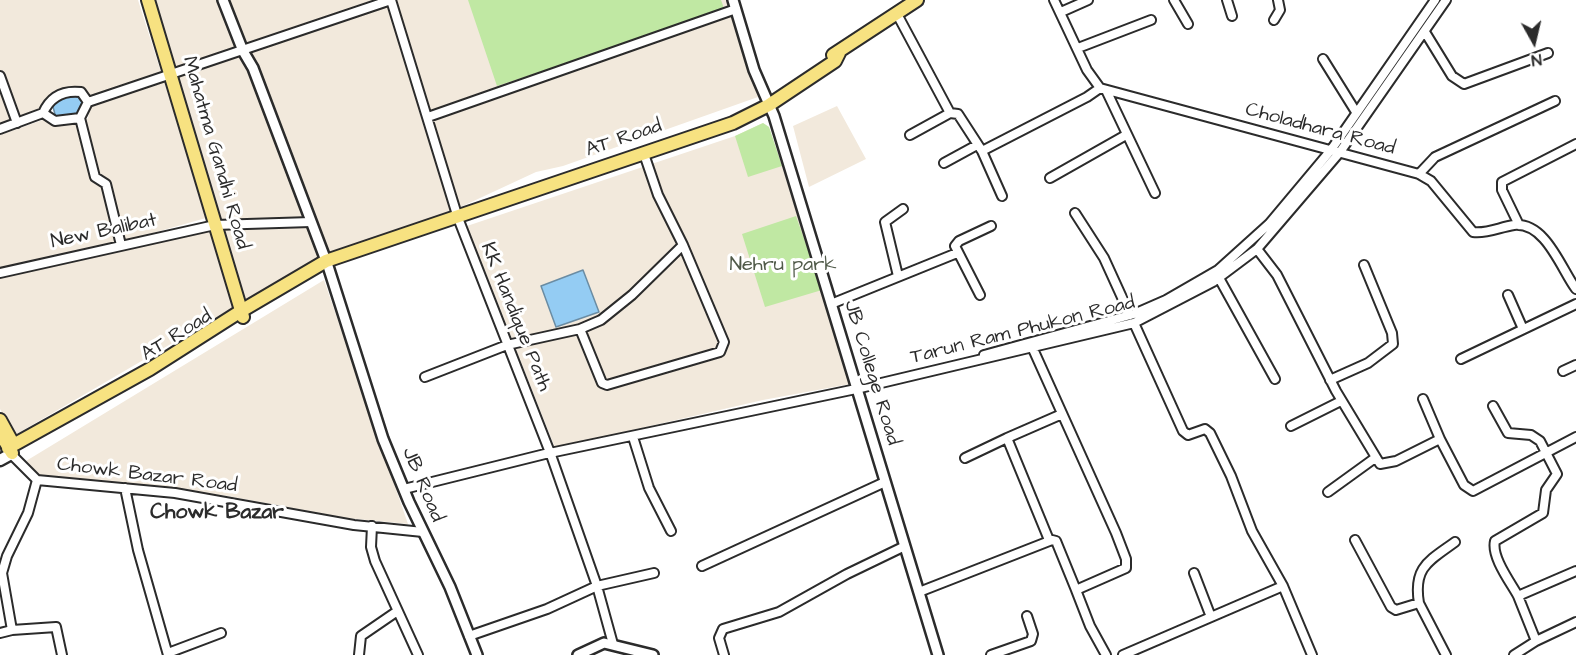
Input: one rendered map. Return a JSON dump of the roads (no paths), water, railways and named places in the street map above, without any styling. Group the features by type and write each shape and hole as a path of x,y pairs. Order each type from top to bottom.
{"main road":[{"name":"Mahatma Gandhi Road","path":"148,0 242,314"},
{"name":"AT Road","path":"10,453 325,264 368,244 374,245 458,218 715,127 719,121 768,102 831,55 839,53 917,0"},
{"path":"0,420 10,453"},
{"path":"0,434 10,453"}],"street":[{"name":"JB Road","path":"223,0 325,264 384,439 423,532 450,587 477,655"},
{"path":"121,245 107,187 95,177 80,118 88,102 391,0"},
{"name":"KK Handique Path","path":"391,0 458,218 597,586 613,644"},
{"path":"1054,0 1087,70 1103,89 1155,193"},
{"path":"1061,12 1088,0"},
{"path":"1174,0 1188,24"},
{"path":"1227,0 1232,16"},
{"path":"1274,20 1280,10 1278,0"},
{"name":"Tarun Ram Phukon Road","path":"548,453 633,437 855,387 1132,319 1218,270 1269,224 1335,151 1356,112 1435,0"},
{"name":"Tarun Ram Phukon Road","path":"404,489 548,453 1033,349 1132,319 1219,278 1257,249 1335,151 1425,32 1446,0"},
{"path":"428,117 735,4"},
{"name":"JB College Road","path":"735,4 831,304 938,655"},
{"path":"897,14 950,113"},
{"path":"1078,48 1151,20"},
{"path":"1425,32 1452,76 1464,84 1548,53"},
{"path":"1323,59 1356,112"},
{"path":"0,76 17,123"},
{"path":"944,163 1103,89"},
{"name":"Choladhara Road","path":"1103,89 1419,174 1431,181 1473,232 1519,225"},
{"path":"0,129 43,113 51,99 64,93 81,92 88,102"},
{"path":"1419,174 1435,157 1555,101"},
{"path":"43,113 58,121 80,118"},
{"path":"910,135 950,113 958,114 966,123 980,148 1002,196"},
{"path":"1050,178 1126,135"},
{"path":"1576,144 1502,182 1502,190 1519,225 1530,228 1542,237 1573,278 1576,289"},
{"path":"580,329 602,383 607,385 720,352 724,342 683,244 658,195 644,154"},
{"path":"898,276 885,222 903,209"},
{"path":"1075,213 1104,258 1185,434 1190,435 1205,429 1210,433 1236,487 1252,531 1283,586 1312,655"},
{"name":"New Balibat","path":"0,273 215,225 309,222"},
{"path":"980,295 957,253 956,243 991,226"},
{"path":"425,377 507,345 580,329 610,314 683,244"},
{"path":"1257,249 1277,275 1330,380 1380,464 1386,465 1440,439"},
{"path":"831,304 957,253"},
{"path":"1330,380 1368,363 1393,344 1392,333 1364,265"},
{"path":"1219,278 1275,379"},
{"path":"1508,295 1523,329"},
{"path":"1461,359 1576,304"},
{"path":"1033,349 1127,562 1124,570 1076,590"},
{"path":"1563,371 1576,365"},
{"path":"1423,399 1440,439 1464,485 1473,491 1576,437"},
{"path":"1291,426 1341,400"},
{"path":"1494,406 1508,433 1531,435 1540,441 1548,452 1557,474 1546,490 1543,513 1494,544 1497,557 1518,596 1536,641"},
{"path":"965,458 1062,414"},
{"path":"633,437 650,488 671,531"},
{"path":"1008,438 1049,540"},
{"name":"Chowk Bazar Road","path":"10,453 37,480 124,488 239,503 372,526 423,532"},
{"path":"1329,492 1375,458"},
{"path":"12,630 2,573 7,556 28,513 37,480"},
{"path":"702,566 885,482"},
{"path":"124,488 138,550 168,654 220,633"},
{"path":"372,526 370,548 396,612 418,655"},
{"path":"919,592 996,564 1049,540 1056,541 1106,655"},
{"path":"1355,540 1391,607 1396,610 1419,603"},
{"path":"1446,655 1419,603 1417,589 1420,573 1428,562 1455,542"},
{"path":"724,655 719,638 723,629 779,612 847,574 905,546"},
{"path":"1518,596 1576,571"},
{"path":"469,636 547,609 597,586 654,573"},
{"path":"1194,573 1211,618"},
{"path":"1123,655 1283,586"},
{"path":"359,655 361,636 396,612"},
{"path":"991,655 1031,641 1033,634 1027,616"},
{"path":"1514,655 1536,641 1576,622"},
{"path":"0,633 56,627 62,655"},
{"path":"578,655 604,643 647,654"}],"water":[{"path":"69,94 81,98 84,108 78,115 56,118 52,103"},
{"path":"583,270 599,312 556,327 541,286"}],"district":[{"name":"Chowk Bazar","path":"217,514"}],"park label":[{"name":"Nehru park","path":"783,266"}]}
